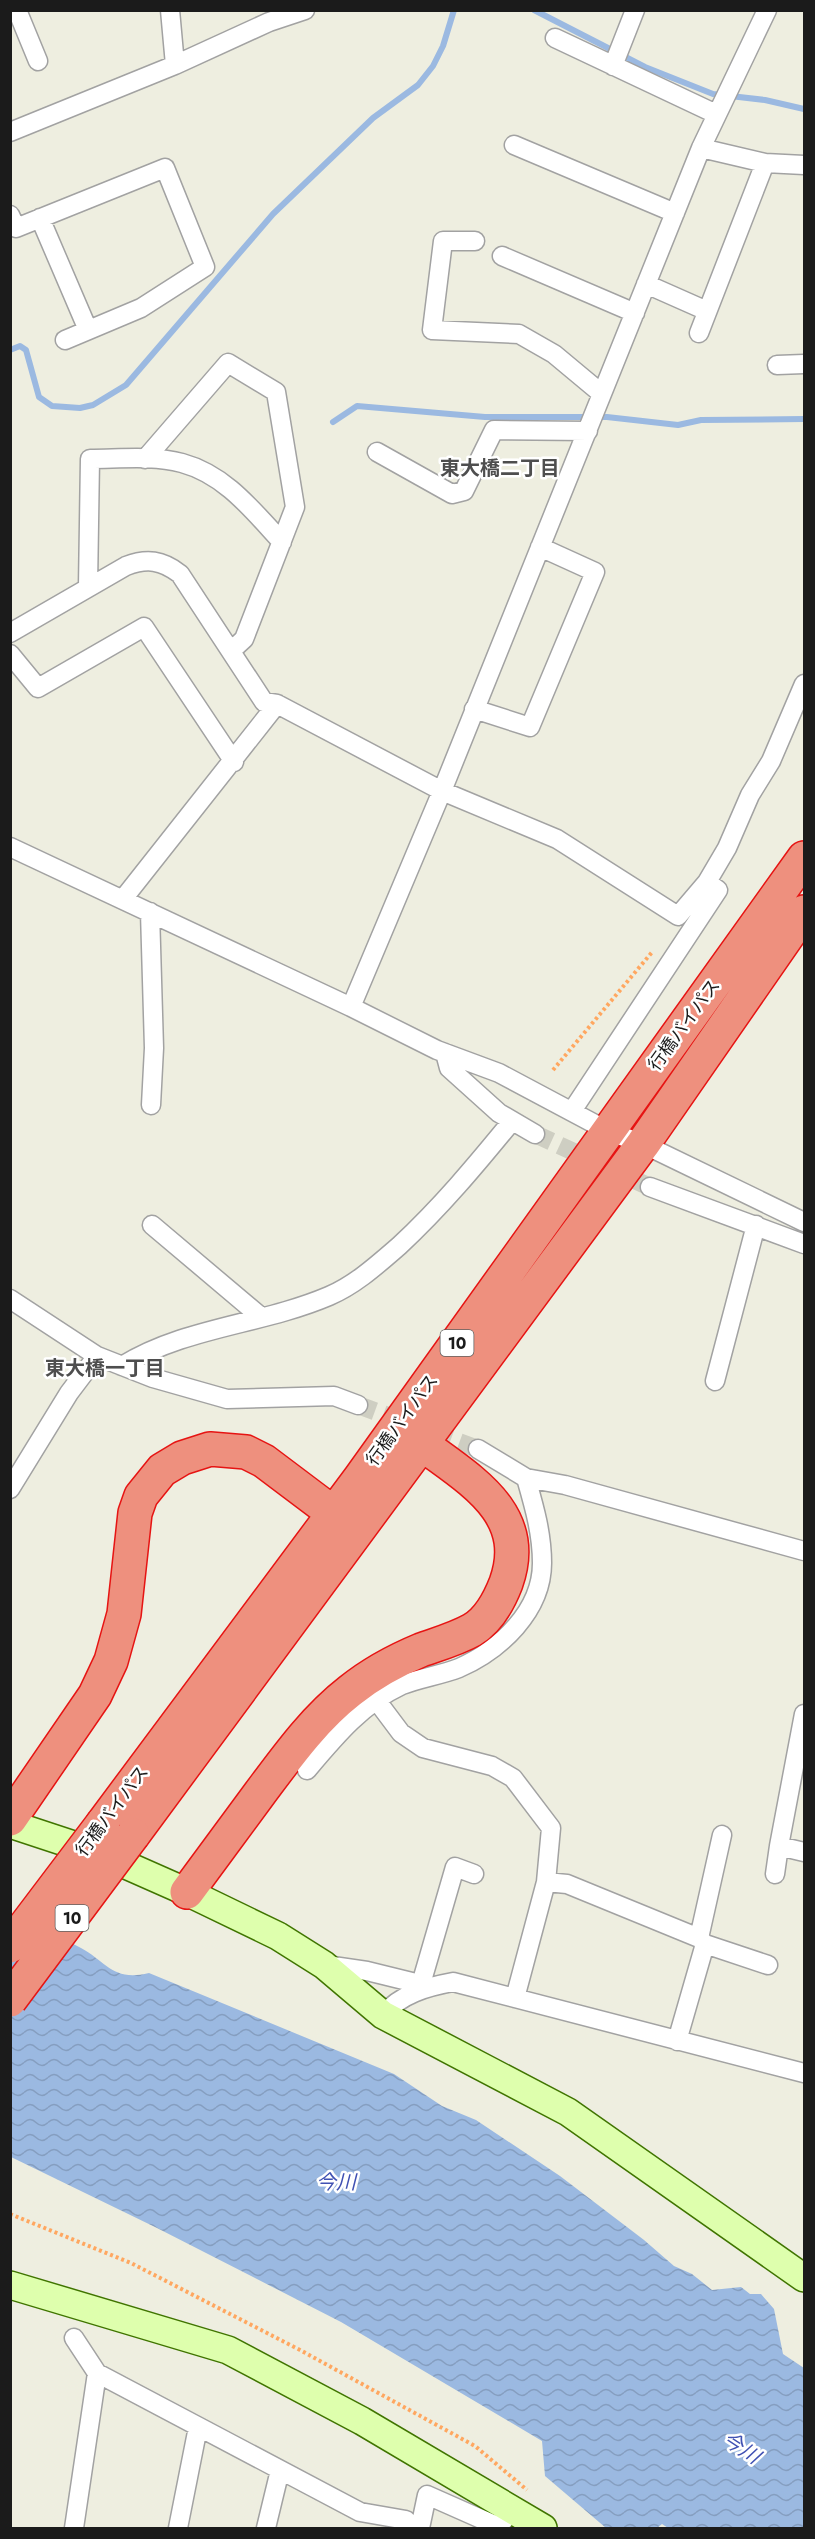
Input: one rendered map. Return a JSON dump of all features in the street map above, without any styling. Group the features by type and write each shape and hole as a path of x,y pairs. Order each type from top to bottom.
{"highway":[{"name":"行橋バイパス","path":"10,1946 333,1513 804,858"},
{"name":"行橋バイパス","path":"10,2000 644,1144 804,912"},
{"path":"187,1892 314,1725 350,1691 375,1673 419,1651 446,1642 474,1628 490,1614 501,1596 509,1573 513,1550 508,1528 498,1507 484,1490 422,1444"},
{"path":"10,1822 95,1695 111,1661 124,1614 135,1513 141,1496 162,1470 182,1458 210,1449 246,1452 264,1461 333,1513"}],"street":[{"path":"17,10 38,61"},
{"path":"170,10 175,65"},
{"path":"10,132 175,65 269,22 305,10"},
{"path":"613,66 635,10"},
{"path":"351,1007 442,791 701,147 767,10"},
{"path":"555,38 716,114"},
{"path":"514,145 675,213"},
{"path":"701,147 765,163 804,165"},
{"path":"699,333 765,163"},
{"path":"10,215 16,228 165,168 205,267 141,308 65,340"},
{"path":"40,218 88,330"},
{"path":"475,241 443,241 432,330 519,334 554,354 602,394"},
{"path":"502,256 635,313"},
{"path":"646,284 708,311"},
{"path":"145,459 228,363 276,392 295,507 244,639 231,651"},
{"path":"777,364 804,364"},
{"path":"377,452 452,494 464,490 494,430 588,432"},
{"path":"88,587 90,459 145,459 181,462 204,471 241,498 282,542"},
{"path":"474,710 530,727 595,572 540,547"},
{"path":"10,633 126,566 139,561 153,560 168,564 180,574 264,702 277,704 442,791 557,839 678,916 707,882 726,848 750,795 771,761 804,684"},
{"path":"10,654 38,688 144,627 234,762"},
{"path":"123,899 234,762 277,704"},
{"path":"10,847 445,1053 499,1073 608,1131 644,1144 804,1222"},
{"path":"572,1111 718,890 707,882"},
{"path":"150,912 153,1048 151,1105"},
{"path":"445,1053 449,1068 499,1113 535,1134"},
{"path":"122,1366 141,1354 198,1334 330,1296 366,1274 431,1216 512,1121"},
{"path":"650,1187 804,1244"},
{"path":"152,1224 261,1317"},
{"path":"715,1381 756,1225"},
{"path":"10,1299 97,1356 153,1378 227,1399 334,1396 358,1405"},
{"path":"10,1489 69,1393 97,1356"},
{"path":"478,1449 526,1478 565,1485 804,1551"},
{"path":"307,1770 363,1710 401,1686 458,1668 489,1652 513,1632 533,1602 542,1565 539,1524 526,1478"},
{"path":"377,1701 401,1733 423,1748 492,1767 513,1778 551,1828 546,1882 515,1998"},
{"path":"775,1874 804,1714"},
{"path":"10,1822 101,1854 278,1936 324,1965 383,2015 568,2112 804,2278"},
{"path":"677,2041 702,1941 722,1835"},
{"path":"779,1846 804,1852"},
{"path":"383,2015 393,2004 425,1985 455,1867 474,1874"},
{"path":"546,1882 567,1884 702,1941 768,1965"},
{"path":"324,1965 367,1971 425,1985 453,1982 804,2073"},
{"path":"10,2285 228,2350 523,2502 543,2529"},
{"path":"74,2338 97,2373 280,2470 358,2520 413,2524 427,2494 497,2526 523,2502"},
{"path":"74,2529 97,2373"},
{"path":"178,2529 198,2427"},
{"path":"266,2529 280,2470"}],"path":[{"path":"553,1070 672,928 678,916"},
{"path":"10,2214 131,2263 300,2350 475,2446 523,2502"}],"water":[{"name":"今川","path":"10,1921 73,1944 119,1973 137,1975 149,1973 394,2074 442,2106 476,2120 560,2176 644,2240 674,2266 692,2274 712,2290 741,2287 750,2294 761,2294 774,2309 783,2354 804,2368 804,2528 668,2528 662,2524 657,2528 606,2528 545,2476 542,2441 341,2322 11,2157"}],"waterway":[{"path":"10,350 20,346 26,350 39,397 52,406 80,408 93,405 126,385 273,214 373,118 418,85 433,66 443,46 454,10"},
{"path":"534,10 645,67 713,94 765,100 804,109"},
{"path":"333,422 357,406 485,417 607,417 678,425 701,420 804,419"}],"tunnel":[{"path":"535,1134 650,1187"},
{"path":"358,1405 478,1449"}],"district":[{"name":"東大橋二丁目","path":"500,468"},
{"name":"東大橋一丁目","path":"105,1368"}]}
